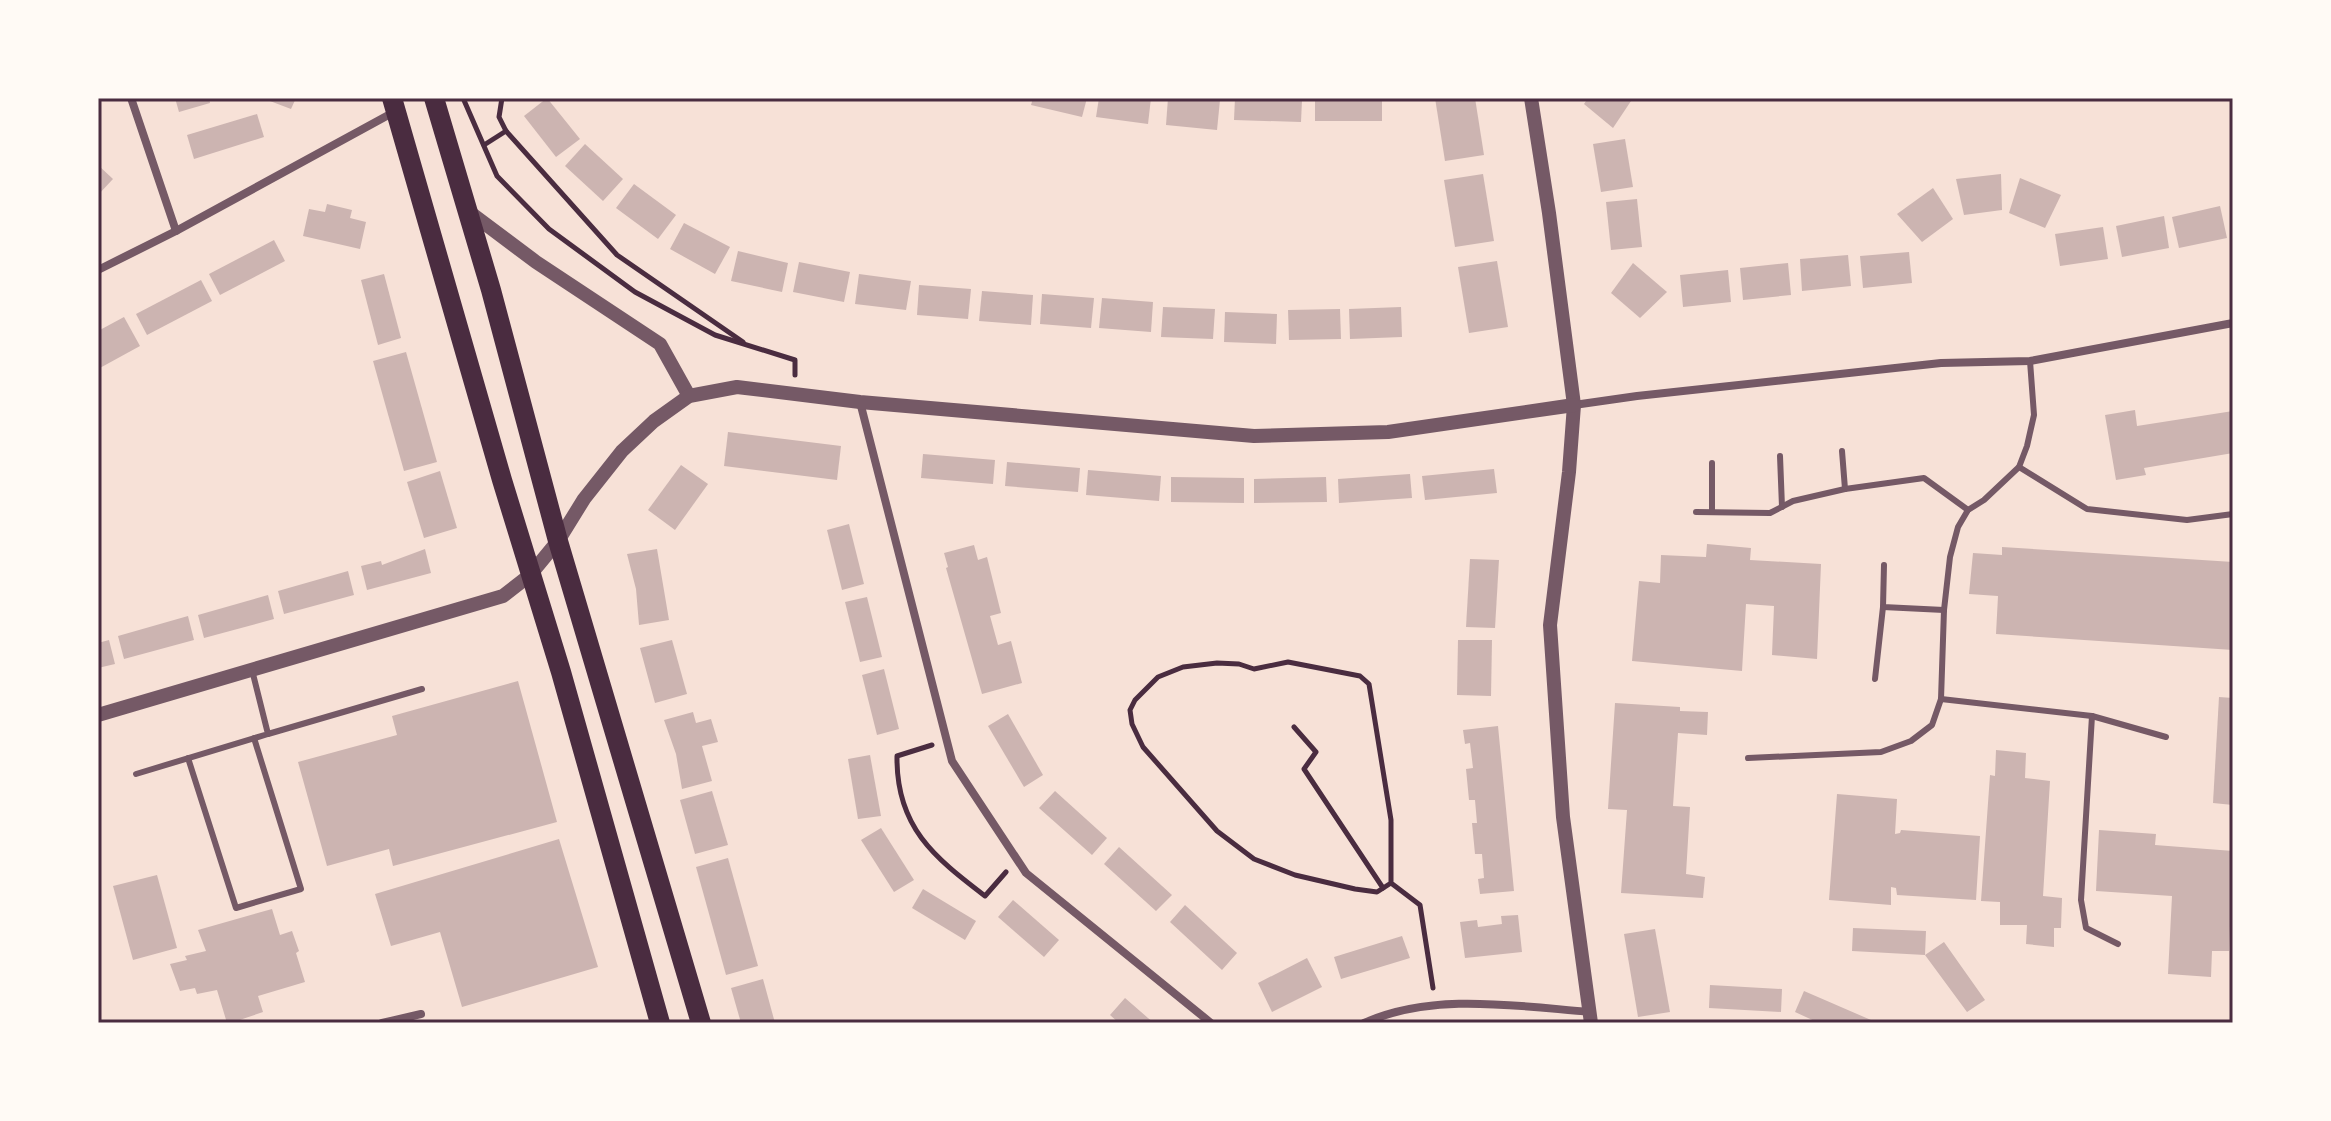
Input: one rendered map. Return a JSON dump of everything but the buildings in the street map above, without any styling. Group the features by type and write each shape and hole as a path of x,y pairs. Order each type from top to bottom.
{"main road":[{"path":"434,98 558,541 701,1023"},
{"path":"394,104 561,672 660,1023"}],"street":[{"path":"131,98 176,231"},
{"path":"1364,1023 1436,1005 1498,1004 1590,1017 1563,817 1550,625 1574,405 1531,98"},
{"path":"98,270 176,231 394,104"},
{"path":"468,211 536,262 660,344 689,396"},
{"path":"98,715 503,596 530,575 622,451 654,421 689,396 737,387 860,402 1254,436 1388,432 1637,396 1941,363 2030,361 2233,323"},
{"path":"860,402 952,761 1026,873 1211,1023"},
{"path":"382,1023 421,1014"}],"lane":[{"path":"1748,758 1881,752 1911,741 1932,725 1941,699 1944,610 1950,557 1958,527 1968,510 1984,500 2019,467 2034,415 2030,361"},
{"path":"1842,451 1845,489"},
{"path":"1780,456 1782,507"},
{"path":"1712,463 1712,512"},
{"path":"2019,467 2087,509 2187,520 2233,514"},
{"path":"1696,512 1770,513 1793,501 1845,489 1924,478 1968,510"},
{"path":"1875,679 1884,565"},
{"path":"1883,607 1944,610"},
{"path":"252,670 268,734"},
{"path":"136,774 422,689"},
{"path":"1941,699 2092,716 2166,737"},
{"path":"2092,716 2081,900 2086,928 2118,944"},
{"path":"188,758 236,908 301,889 254,738"}],"path":[{"path":"463,98 497,176 549,229 635,292 715,335 795,360 794,394"},
{"path":"502,98 499,117 506,131 617,255 752,348"},
{"path":"484,145 506,131"},
{"path":"1288,662 1360,676 1369,684 1391,820 1391,883 1377,892 1355,889 1295,875 1254,859 1217,831 1143,747 1132,724 1130,710 1135,700 1158,677 1183,667 1217,663 1239,664 1254,669 1288,662"},
{"path":"1294,727 1316,752 1304,769 1383,888"},
{"path":"946,740 897,756 897,779 916,833 934,854 985,896 999,880"},
{"path":"1391,883 1420,905 1436,1005"}]}
